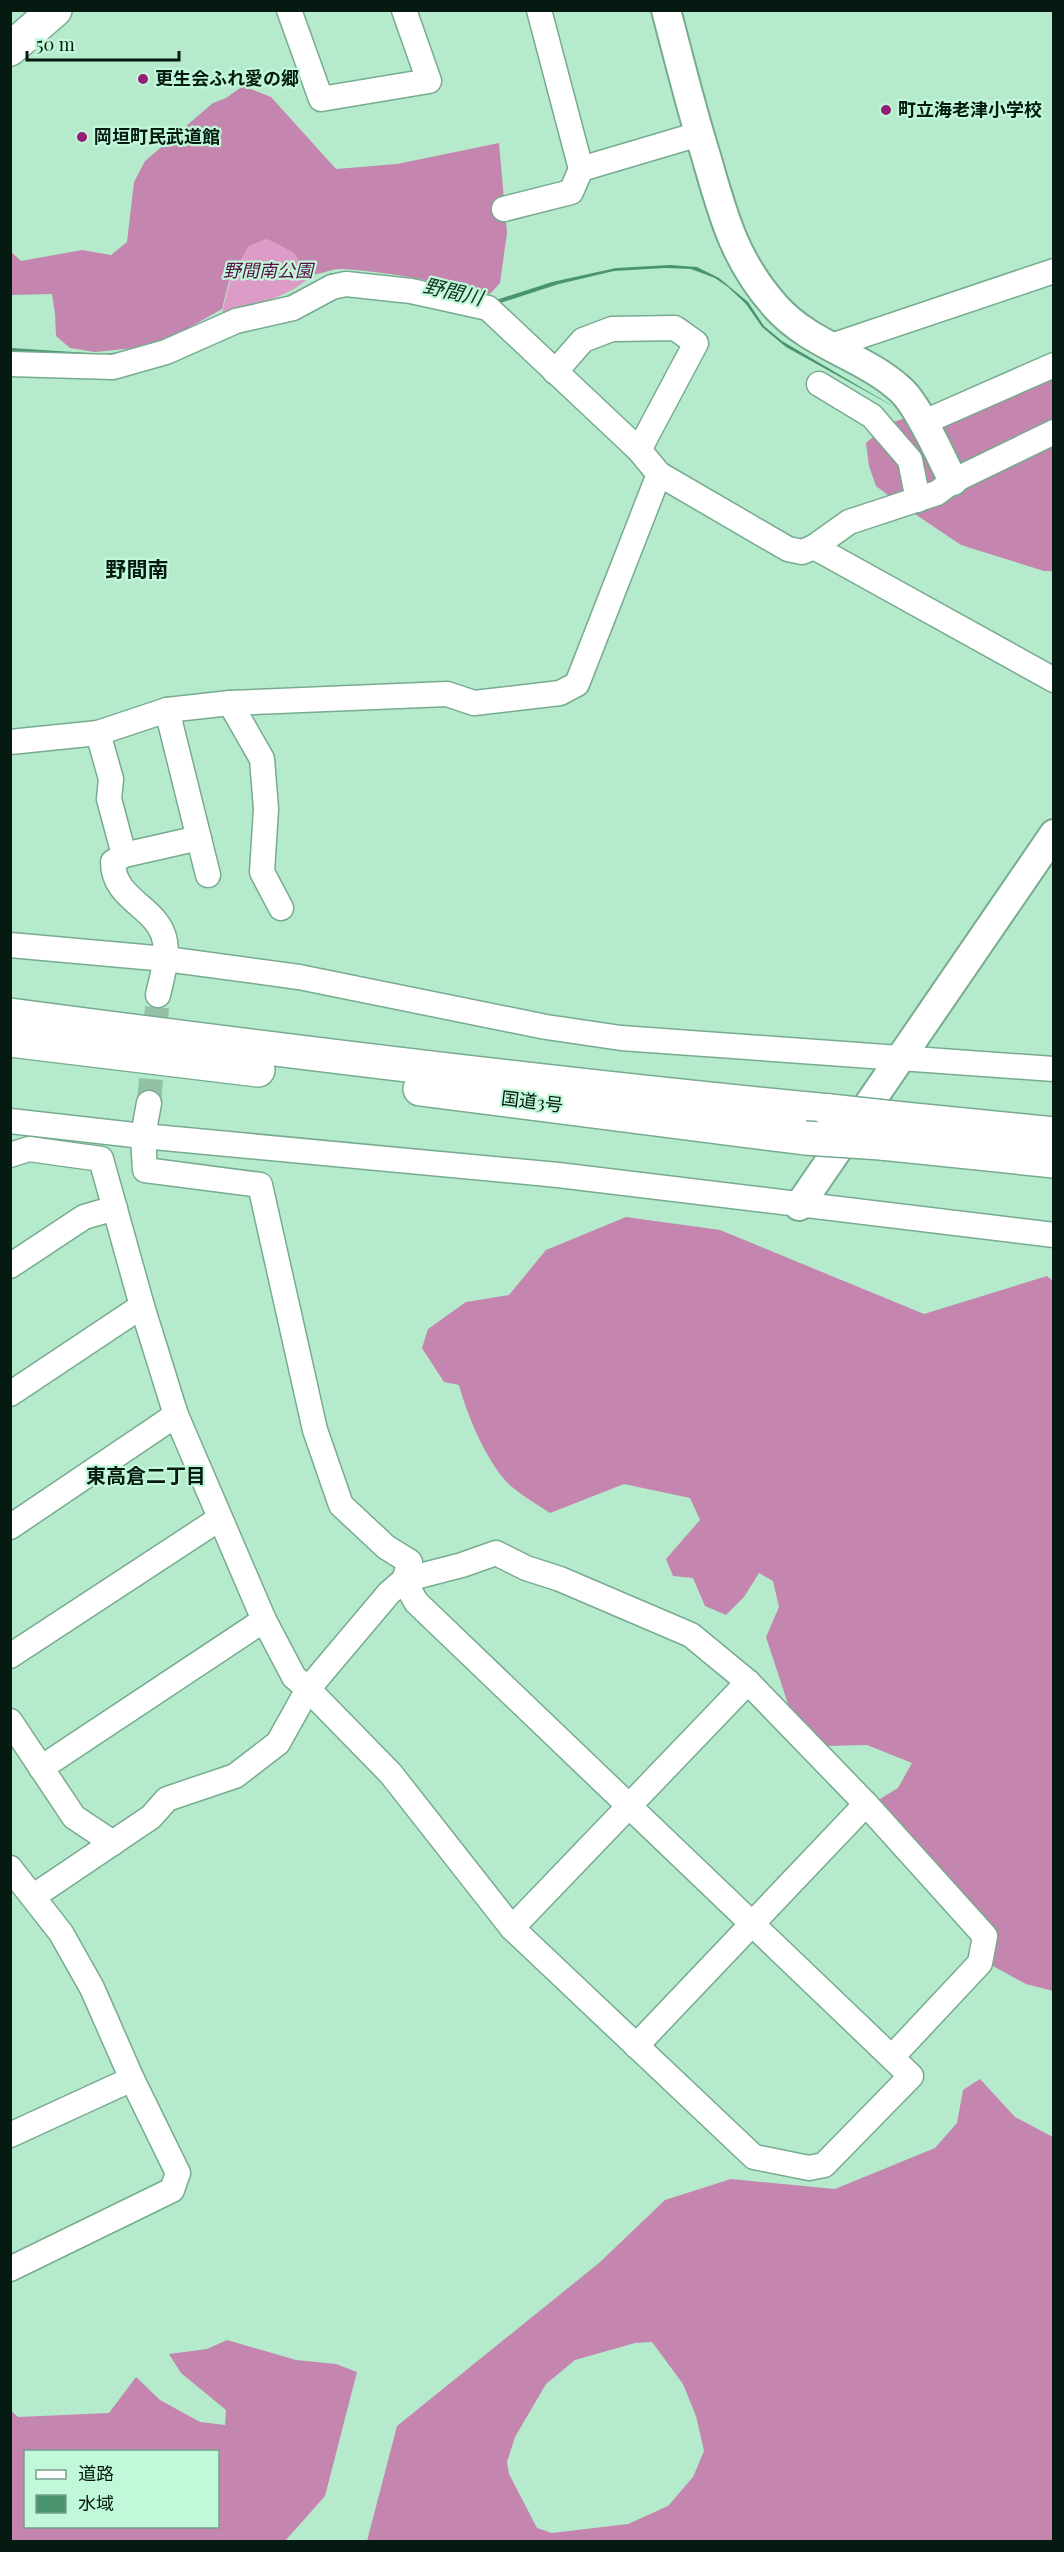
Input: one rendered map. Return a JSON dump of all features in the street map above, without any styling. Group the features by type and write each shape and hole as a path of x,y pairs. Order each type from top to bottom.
{"main road":[{"path":"10,50 55,10"},
{"name":"国道3号","path":"10,1015 264,1048 704,1099 830,1111 888,1130 1053,1161"},
{"name":"国道3号","path":"10,1040 566,1106 805,1138 888,1130 1053,1134"}],"street":[{"path":"289,10 321,99 429,81 408,11"},
{"path":"504,209 571,192 582,169 539,10"},
{"path":"666,10 699,135 728,232 748,271 777,308 798,327 828,347 886,378 904,392 953,481"},
{"path":"582,169 699,135"},
{"path":"828,347 1053,271"},
{"path":"10,364 113,367 166,352 236,321 293,308 324,291 346,284 411,291 488,308 639,450 659,474 788,549 802,552 849,522 937,493 953,481 1053,432"},
{"path":"555,372 583,340 612,329 675,328 696,342 639,450"},
{"path":"922,423 1053,365"},
{"path":"819,384 872,416 910,460 918,500"},
{"path":"10,742 98,733 167,710 231,703 447,694 474,703 569,690 577,684 659,474"},
{"path":"813,547 1053,680"},
{"path":"231,703 262,759 266,809 262,872 281,908"},
{"path":"167,710 208,875"},
{"path":"98,733 111,779 109,799 124,855"},
{"path":"799,1206 1053,834"},
{"path":"158,995 166,958 163,933 124,891 113,874 113,862 124,855 199,838"},
{"path":"10,945 166,958 299,977 546,1027 621,1038 903,1056 1053,1069"},
{"path":"10,1155 29,1149 101,1159 142,1306 176,1415 264,1620 294,1677 391,1774 512,1928 754,2157 809,2168 824,2165 911,2076 416,1602 405,1580 410,1562 386,1547 341,1505 315,1430 260,1185 145,1170 143,1136 149,1103"},
{"path":"10,1121 558,1176 1053,1235"},
{"path":"10,1266 84,1217 115,1208"},
{"path":"10,1394 142,1306"},
{"path":"10,1527 176,1415"},
{"path":"10,1656 219,1519"},
{"path":"34,1896 150,1817 167,1799 235,1776 278,1743 308,1689 389,1593 405,1580 462,1565 496,1553 525,1568 560,1579 691,1635 748,1682 866,1804 984,1936 980,1963 892,2057"},
{"path":"41,1768 264,1620"},
{"path":"512,1928 748,1682"},
{"path":"10,1721 74,1817 113,1843"},
{"path":"636,2046 866,1804"},
{"path":"10,1868 61,1933 92,1988 132,2079 178,2173 172,2190 10,2269"},
{"path":"11,2134 132,2079"}],"green space":[{"name":"野間南公園","path":"267,239 294,253 309,278 279,296 222,312 230,281 249,246"}],"shaded area":[{"path":"243,86 271,97 336,169 397,164 499,143 507,233 500,283 490,294 417,278 362,270 338,269 307,274 294,253 267,239 249,246 229,281 222,309 176,335 144,347 95,352 70,348 56,336 52,294 11,295 10,251 21,261 82,250 111,255 127,242 134,182 145,161 213,103 226,98"},
{"path":"1053,373 1053,571 1044,571 961,545 876,486 869,466 866,443 890,423"},
{"path":"626,1217 720,1230 924,1314 1047,1276 1053,1281 1053,1991 1026,1984 993,1966 959,1896 875,1802 898,1788 912,1763 867,1745 826,1746 789,1707 766,1637 779,1607 773,1581 759,1573 744,1597 726,1615 705,1606 693,1578 673,1576 666,1559 700,1520 690,1498 624,1484 550,1513 531,1501 503,1478 473,1425 459,1385 444,1382 422,1348 428,1329 466,1302 509,1295 546,1250"},
{"path":"980,2079 1015,2117 1053,2137 1053,2541 367,2541 397,2426 599,2263 665,2200 731,2179 835,2189 935,2148 957,2123 963,2090","holes":["652,2342 683,2384 696,2416 704,2451 693,2477 668,2506 628,2524 552,2533 537,2528 509,2474 507,2462 515,2437 546,2384 575,2360 635,2343"]},
{"path":"227,2340 296,2360 336,2364 357,2372 325,2496 285,2541 11,2541 11,2411 18,2417 109,2413 136,2377 160,2400 200,2422 225,2425 226,2410 181,2373 169,2354 207,2349"}],"water":[{"path":"670,265 697,267 719,278 748,302 764,326 782,341 898,409 786,347 762,327 746,304 728,287 715,278 691,269 614,271 559,284 497,304 305,292 141,357 11,356 11,348 104,354 145,349 222,314 279,300 331,273 496,300 552,282 616,268"}],"tunnel":[{"path":"149,1103 158,995"}],"place":[{"name":"更生会ふれ愛の郷","path":"143,79"},
{"name":"町立海老津小学校","path":"886,110"},
{"name":"岡垣町民武道館","path":"82,137"}],"district":[{"name":"野間南","path":"137,570"},
{"name":"東高倉二丁目","path":"146,1476"}],"water label":[{"name":"野間川","path":"453,292"}]}
